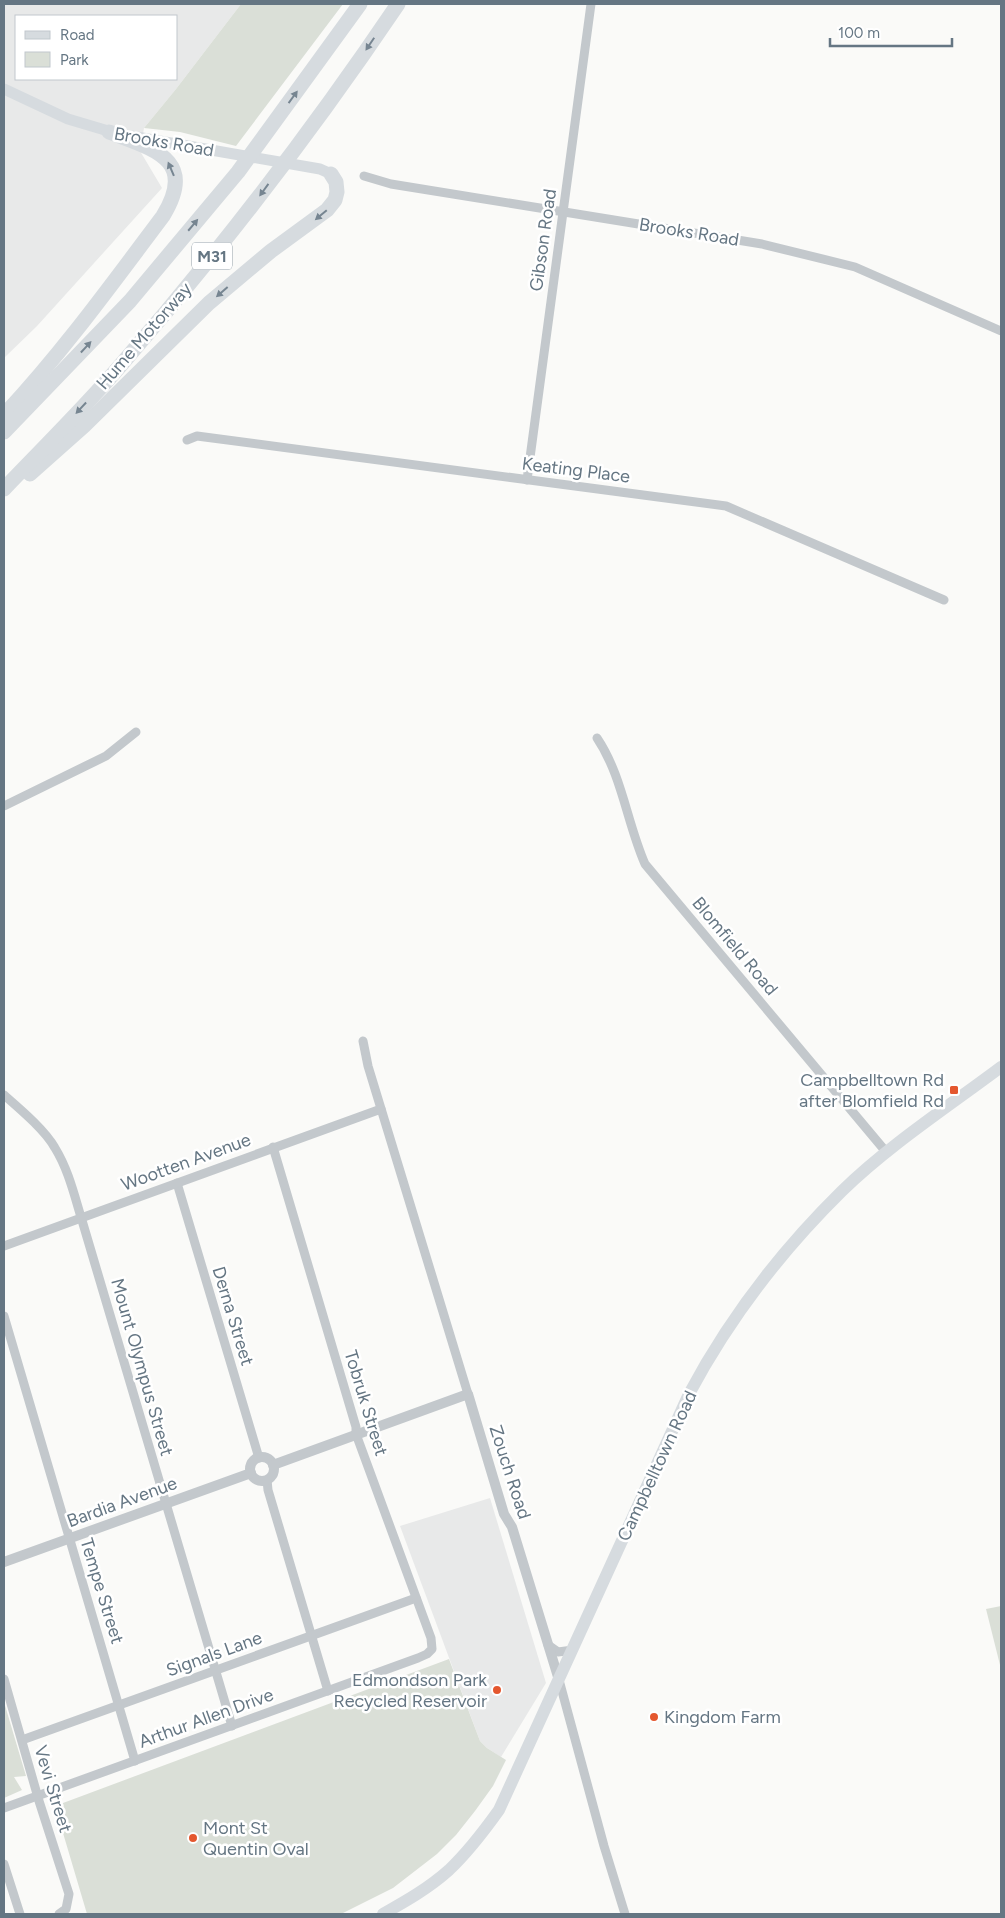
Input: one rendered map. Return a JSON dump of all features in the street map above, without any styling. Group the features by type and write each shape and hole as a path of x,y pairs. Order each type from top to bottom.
{"highway":[{"name":"Hume Motorway","path":"4,432 130,301 238,172 360,4"},
{"name":"Hume Motorway","path":"4,489 119,368 248,213 398,4"},
{"path":"4,415 35,382 92,311 163,216 172,200 175,190 175,178 172,167 164,156 153,149 109,132"},
{"path":"4,497 84,426 217,297 271,251 327,210 337,194 337,184 326,172"}],"main road":[{"name":"Brooks Road","path":"4,88 48,111 109,132 326,172"},
{"name":"Campbelltown Road","path":"384,1914 424,1890 448,1870 482,1833 499,1810 560,1680 674,1425 704,1366 746,1303 786,1250 843,1190 887,1153 1001,1067"}],"street":[{"name":"Gibson Road","path":"527,480 591,4"},
{"name":"Brooks Road","path":"364,176 391,184 762,244 855,267 1001,331"},
{"name":"Keating Place","path":"187,440 198,436 726,506 944,600"},
{"path":"4,806 106,756 136,732"},
{"name":"Blomfield Road","path":"597,738 608,755 636,844 645,864 887,1153"},
{"name":"Zouch Road","path":"363,1041 368,1066 504,1514 512,1527 560,1680 604,1846 625,1914"},
{"name":"Mount Olympus Street","path":"4,1095 54,1146 63,1163 81,1217 232,1726"},
{"name":"Wootten Avenue","path":"4,1246 381,1109"},
{"name":"Tobruk Street","path":"273,1147 356,1427 356,1434 432,1643 432,1649 427,1654 418,1658"},
{"name":"Derna Street","path":"177,1183 258,1458"},
{"name":"Tempe Street","path":"4,1316 135,1761"},
{"path":"273,1466 468,1394"},
{"path":"267,1480 259,1480 251,1473 252,1462 258,1458 269,1460 273,1466 273,1472 267,1480 268,1490 328,1691"},
{"name":"Bardia Avenue","path":"4,1562 251,1473"},
{"name":"Signals Lane","path":"22,1740 416,1598"},
{"path":"548,1646 558,1652 573,1650"},
{"name":"Arthur Allen Drive","path":"4,1808 418,1658"},
{"name":"Vevi Street","path":"4,1679 69,1894 63,1911"},
{"path":"4,1864 20,1914"}],"shaded area":[{"path":"4,4 241,4 144,128 140,151 162,188 37,326 4,358"},
{"path":"490,1498 546,1683 501,1757 480,1741 400,1526"}],"green space":[{"path":"241,4 343,4 236,146 180,132 144,128 176,89"},
{"path":"1001,1606 1001,1669 986,1609"},
{"path":"449,1659 480,1741 487,1748 506,1760 493,1786 456,1835 437,1854 393,1888 341,1914 87,1914 55,1806"},
{"path":"4,1702 26,1776 14,1777 22,1790 4,1798"}],"place":[{"name":"Campbelltown Rd after Blomfield Rd","path":"954,1090"},
{"name":"Edmondson Park Recycled Reservoir","path":"497,1690"},
{"name":"Kingdom Farm","path":"654,1717"},
{"name":"Mont St Quentin Oval","path":"193,1838"}]}
